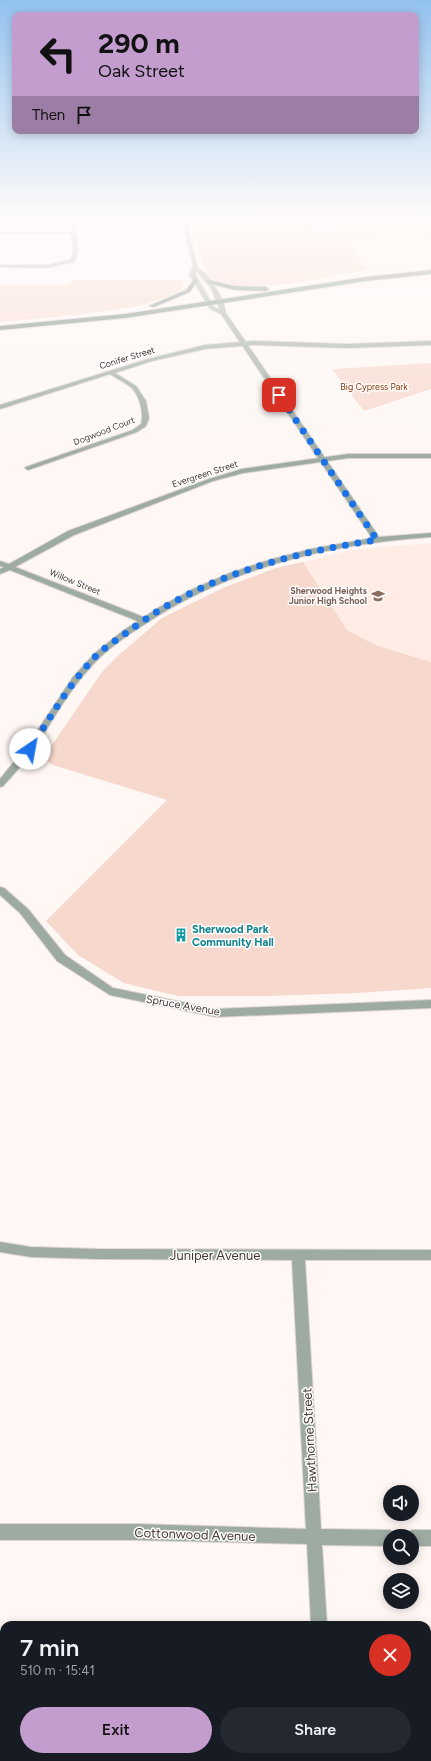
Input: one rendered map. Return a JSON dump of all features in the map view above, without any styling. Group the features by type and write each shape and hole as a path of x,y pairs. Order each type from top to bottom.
{"main road":[{"path":"152,306 168,299"},
{"path":"0,324 69,318 152,306 217,299"},
{"path":"0,328 80,322 208,300"}],"street":[{"path":"219,299 223,313 324,459 377,540"},
{"path":"208,300 212,308 223,313"},
{"name":"Conifer Street","path":"0,407 110,372 182,351 205,346 244,344 348,346 431,343"},
{"name":"Dogwood Court","path":"28,468 135,431 144,425 146,418 143,401 134,387 110,372"},
{"name":"Evergreen Street","path":"0,572 8,566 70,533 211,480 242,472 324,459 363,456 431,456"},
{"path":"0,784 30,749 74,681 94,658 154,612 231,575 266,563 320,550 377,540 431,535"},
{"name":"Willow Street","path":"0,563 143,620"},
{"name":"Spruce Avenue","path":"0,890 24,911 61,958 110,991 216,1013 431,1004"},
{"name":"Juniper Avenue","path":"0,1247 31,1252 75,1254 298,1256 431,1255"},
{"name":"Hawthorne Street","path":"298,1256 319,1621"},
{"name":"Cottonwood Avenue","path":"0,1532 138,1532 383,1538"},
{"path":"419,1538 431,1538"}],"shaded area":[{"name":"Sherwood Heights Junior High School","path":"431,543 431,662 375,645 347,630 303,562 351,550"}],"green space":[{"path":"0,299 161,299 139,306 76,315 0,322"},
{"name":"Big Cypress Park","path":"431,363 431,389 364,411 332,369"},
{"path":"303,562 347,630 375,645 431,662 431,988 357,993 268,996 178,996 124,983 78,955 46,921 167,800 53,765 43,758 102,672 120,654 162,618 225,587 276,568"}],"place":[{"name":"Sherwood Heights Junior High School","path":"378,596"},
{"name":"Sherwood Park Community Hall","path":"181,935"}],"route":[{"path":"30,749 74,681 94,658 154,612 219,580 266,563 348,544 377,540 279,395"}]}
